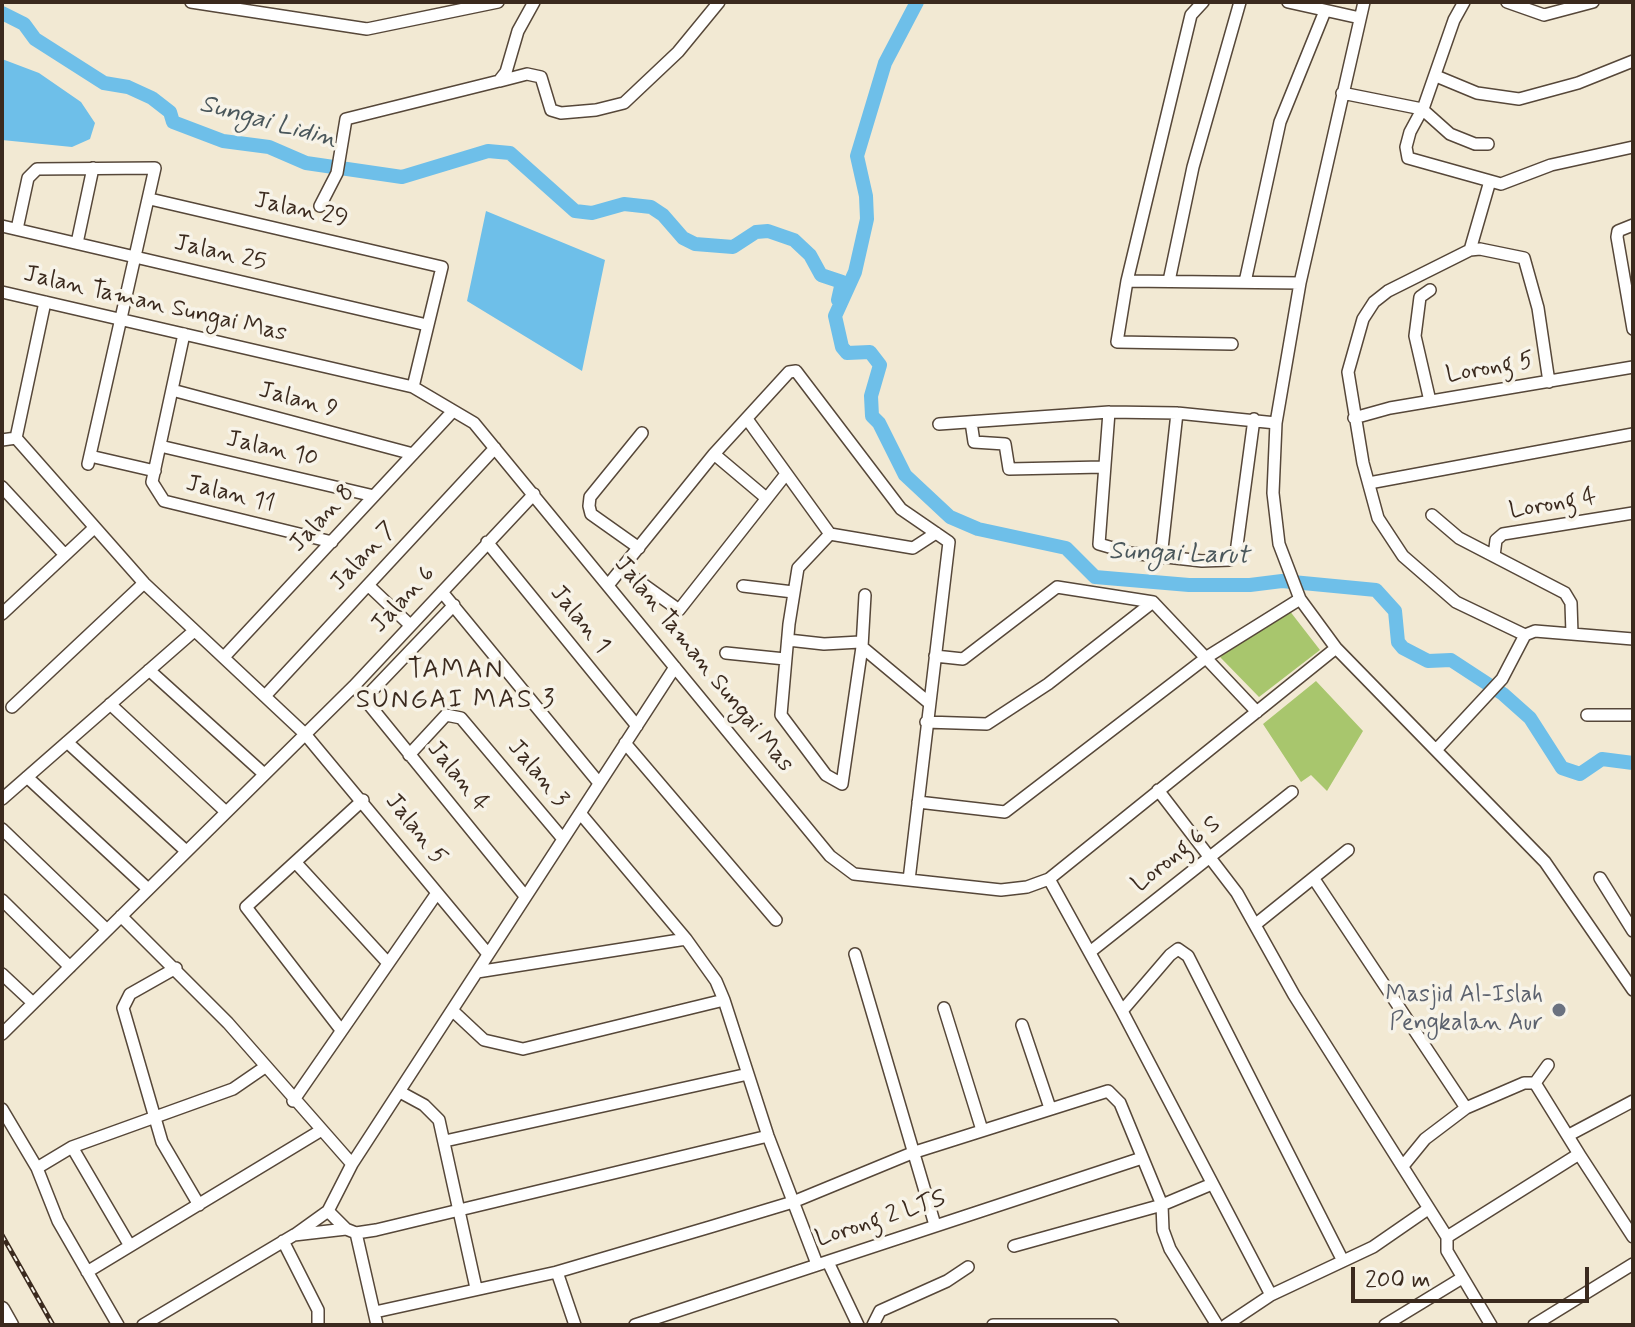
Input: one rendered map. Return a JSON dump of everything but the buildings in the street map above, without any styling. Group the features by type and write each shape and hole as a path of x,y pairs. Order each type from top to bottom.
{"main road":[{"path":"2,1309 11,1325"}],"street":[{"path":"191,2 367,29 459,6 498,2"},
{"path":"499,81 506,72 518,31 534,2"},
{"path":"320,206 337,173 343,124 352,116 527,74 541,77 551,110 561,113 596,110 624,103 678,52 719,2"},
{"path":"1203,2 1191,15 1127,281 1117,342 1232,344"},
{"path":"1169,281 1193,167 1240,2"},
{"path":"1288,2 1360,18"},
{"path":"1364,2 1300,283 1276,423 1273,493 1279,544 1300,599 1336,648 1545,862 1633,990"},
{"path":"1464,2 1454,20 1436,76 1406,147 1408,158 1501,184 1551,165 1633,147"},
{"path":"1507,2 1544,15 1593,2"},
{"path":"1245,282 1280,122 1325,11"},
{"path":"1436,76 1477,93 1519,99 1578,83 1633,61"},
{"path":"1342,93 1422,109 1450,134 1475,144 1488,144"},
{"path":"77,243 93,168"},
{"path":"17,229 32,171 155,168 89,460 155,471 184,334"},
{"path":"1470,250 1490,181"},
{"name":"Jalan 29","path":"150,199 442,267 427,325"},
{"path":"1633,225 1618,231 1617,237 1630,296 1633,329"},
{"name":"Jalan 25","path":"2,226 427,325"},
{"path":"1525,635 1456,602 1403,556 1378,518 1354,418 1348,372 1363,319 1374,302 1388,291 1470,250 1515,253 1524,258 1538,308 1549,382"},
{"path":"1127,281 1300,283"},
{"path":"1430,290 1420,297 1415,336 1430,401"},
{"name":"Jalan Taman Sungai Mas","path":"2,292 413,387 474,423 830,856 854,874 1001,890 1027,887 1049,879 1336,648"},
{"path":"2,440 16,438 45,302"},
{"path":"413,387 427,325"},
{"name":"Lorong 5","path":"1354,418 1430,401 1633,367"},
{"path":"609,584 714,454 789,372 796,371 901,509 949,542 909,880"},
{"name":"Jalan 9","path":"172,390 413,454"},
{"name":"Jalan 8","path":"224,657 453,411"},
{"path":"939,424 1109,412 1177,413 1276,423"},
{"path":"1109,412 1099,544 1161,558 1230,560 1236,553 1254,419"},
{"path":"1161,558 1177,413"},
{"path":"747,419 830,534 913,548 936,533"},
{"path":"971,422 974,442 1005,444 1009,469 1103,467"},
{"path":"639,548 591,514 589,506 590,497 642,433"},
{"path":"1369,483 1633,434"},
{"name":"Jalan 5","path":"16,438 144,583 305,734 488,954"},
{"name":"Jalan 10","path":"160,446 374,496"},
{"name":"Jalan 7","path":"265,696 495,448"},
{"path":"714,454 765,497"},
{"name":"Jalan 11","path":"155,471 152,482 164,501 332,542"},
{"path":"623,570 679,610 786,474"},
{"path":"2,487 65,555"},
{"name":"Jalan 6","path":"2,1034 354,686 534,494"},
{"name":"Lorong 4","path":"1494,556 1496,540 1503,534 1633,513"},
{"path":"1432,515 1459,538 1565,593 1571,603 1572,634"},
{"path":"2,614 94,528"},
{"path":"830,534 798,568 785,659 783,718 826,775 842,784 865,595"},
{"name":"Jalan 1","path":"487,542 637,726"},
{"path":"12,707 144,583"},
{"path":"368,585 410,625"},
{"path":"743,586 793,592"},
{"path":"935,656 963,659 1057,587 1153,602 1257,712"},
{"path":"442,592 599,783"},
{"path":"918,802 1005,812 1207,657 1300,599"},
{"path":"926,722 987,724 1048,684 1153,602"},
{"path":"365,698 454,605"},
{"path":"4,795 194,631"},
{"path":"1436,750 1502,679 1525,635 1535,631 1633,639"},
{"path":"788,640 861,644 928,702"},
{"path":"726,653 785,659"},
{"path":"143,1325 289,1238 328,1211 352,1164 675,667"},
{"path":"149,670 264,774"},
{"name":"Jalan 4","path":"354,686 525,896"},
{"path":"110,704 226,812"},
{"name":"Jalan 3","path":"409,755 446,715 461,718 563,839"},
{"path":"1587,715 1633,715"},
{"path":"67,742 186,851"},
{"path":"625,743 776,920"},
{"path":"27,777 148,889"},
{"path":"1158,790 1212,855 1256,924 1294,995 1447,1237 1447,1251 1491,1325"},
{"name":"Lorong 6 S","path":"1090,952 1292,792"},
{"path":"341,1030 246,907 297,864 363,800"},
{"path":"580,813 708,968 724,1000 793,1202 822,1263 858,1325"},
{"path":"2,829 107,930"},
{"path":"1256,924 1348,850"},
{"path":"297,864 387,962"},
{"path":"1600,878 1633,931"},
{"path":"1049,879 1271,1295"},
{"path":"1314,879 1466,1108"},
{"path":"293,1101 437,893"},
{"path":"2,900 70,967"},
{"path":"121,916 176,968 352,1164"},
{"path":"477,972 686,939"},
{"path":"1122,1011 1170,955 1178,949 1188,956 1343,1261"},
{"path":"855,954 935,1225"},
{"path":"176,968 130,994 123,1008 162,1142 199,1205"},
{"path":"2,974 33,1003"},
{"path":"453,1011 484,1040 523,1049 724,1000"},
{"path":"944,1008 982,1130"},
{"path":"1022,1025 1050,1108"},
{"path":"1535,1083 1548,1065"},
{"path":"37,1168 72,1147 233,1089 265,1067"},
{"path":"445,1141 748,1074"},
{"path":"1403,1166 1425,1139 1466,1108 1524,1083 1535,1083"},
{"path":"1535,1083 1633,1237"},
{"path":"375,1312 557,1272 793,1202 912,1153 1108,1091 1116,1095 1162,1205 1163,1230 1170,1249 1217,1325"},
{"path":"400,1092 434,1112 445,1141 457,1213 476,1288"},
{"path":"1569,1135 1633,1101"},
{"path":"2,1109 37,1168 58,1221 118,1325"},
{"path":"87,1272 320,1131"},
{"path":"289,1238 457,1213 768,1136"},
{"path":"72,1147 130,1246"},
{"path":"1447,1237 1579,1154"},
{"name":"Lorong 2 LTS","path":"635,1325 1142,1158"},
{"path":"1014,1246 1162,1205 1212,1184"},
{"path":"1226,1325 1271,1295 1373,1247 1428,1209"},
{"path":"328,1211 351,1231 377,1325"},
{"path":"289,1238 318,1310 318,1325"},
{"path":"1534,1325 1554,1320 1633,1264"},
{"path":"873,1325 880,1311 947,1281 968,1267"},
{"path":"557,1272 575,1325"},
{"path":"1385,1325 1462,1278"},
{"path":"993,1325 1113,1325"}],"green space":[{"path":"1289,610 1320,650 1259,697 1220,657"},
{"path":"1316,681 1363,731 1327,791 1311,775 1301,782 1263,724"}],"water":[{"path":"2,59 39,73 81,102 95,123 90,139 72,147 2,140"},
{"path":"486,211 605,260 582,371 467,301"}],"waterway":[{"name":"Sungai Larut","path":"917,2 885,63 857,156 866,196 867,219 855,272 835,316 842,347 847,353 870,352 880,365 871,396 872,416 879,423 905,475 950,517 978,529 1066,548 1095,577 1189,585 1250,585 1282,581 1376,590 1395,611 1398,642 1403,648 1428,661 1451,660 1503,694 1530,718 1562,768 1580,774 1602,759 1633,763"},
{"name":"Sungai Lidin","path":"2,13 24,24 35,39 104,83 128,87 152,98 170,112 173,122 223,141 269,147 306,163 402,177 488,151 510,153 575,211 592,213 624,204 651,207 663,215 683,238 695,244 733,247 756,232 768,231 794,240 810,255 821,275 842,282 838,300"}],"railway":[{"path":"2,1235 53,1325"}],"place":[{"name":"Masjid Al-Islah Pengkalan Aur","path":"1559,1010"}],"district":[{"name":"TAMAN SUNGAI MAS 3","path":"456,687"}]}
